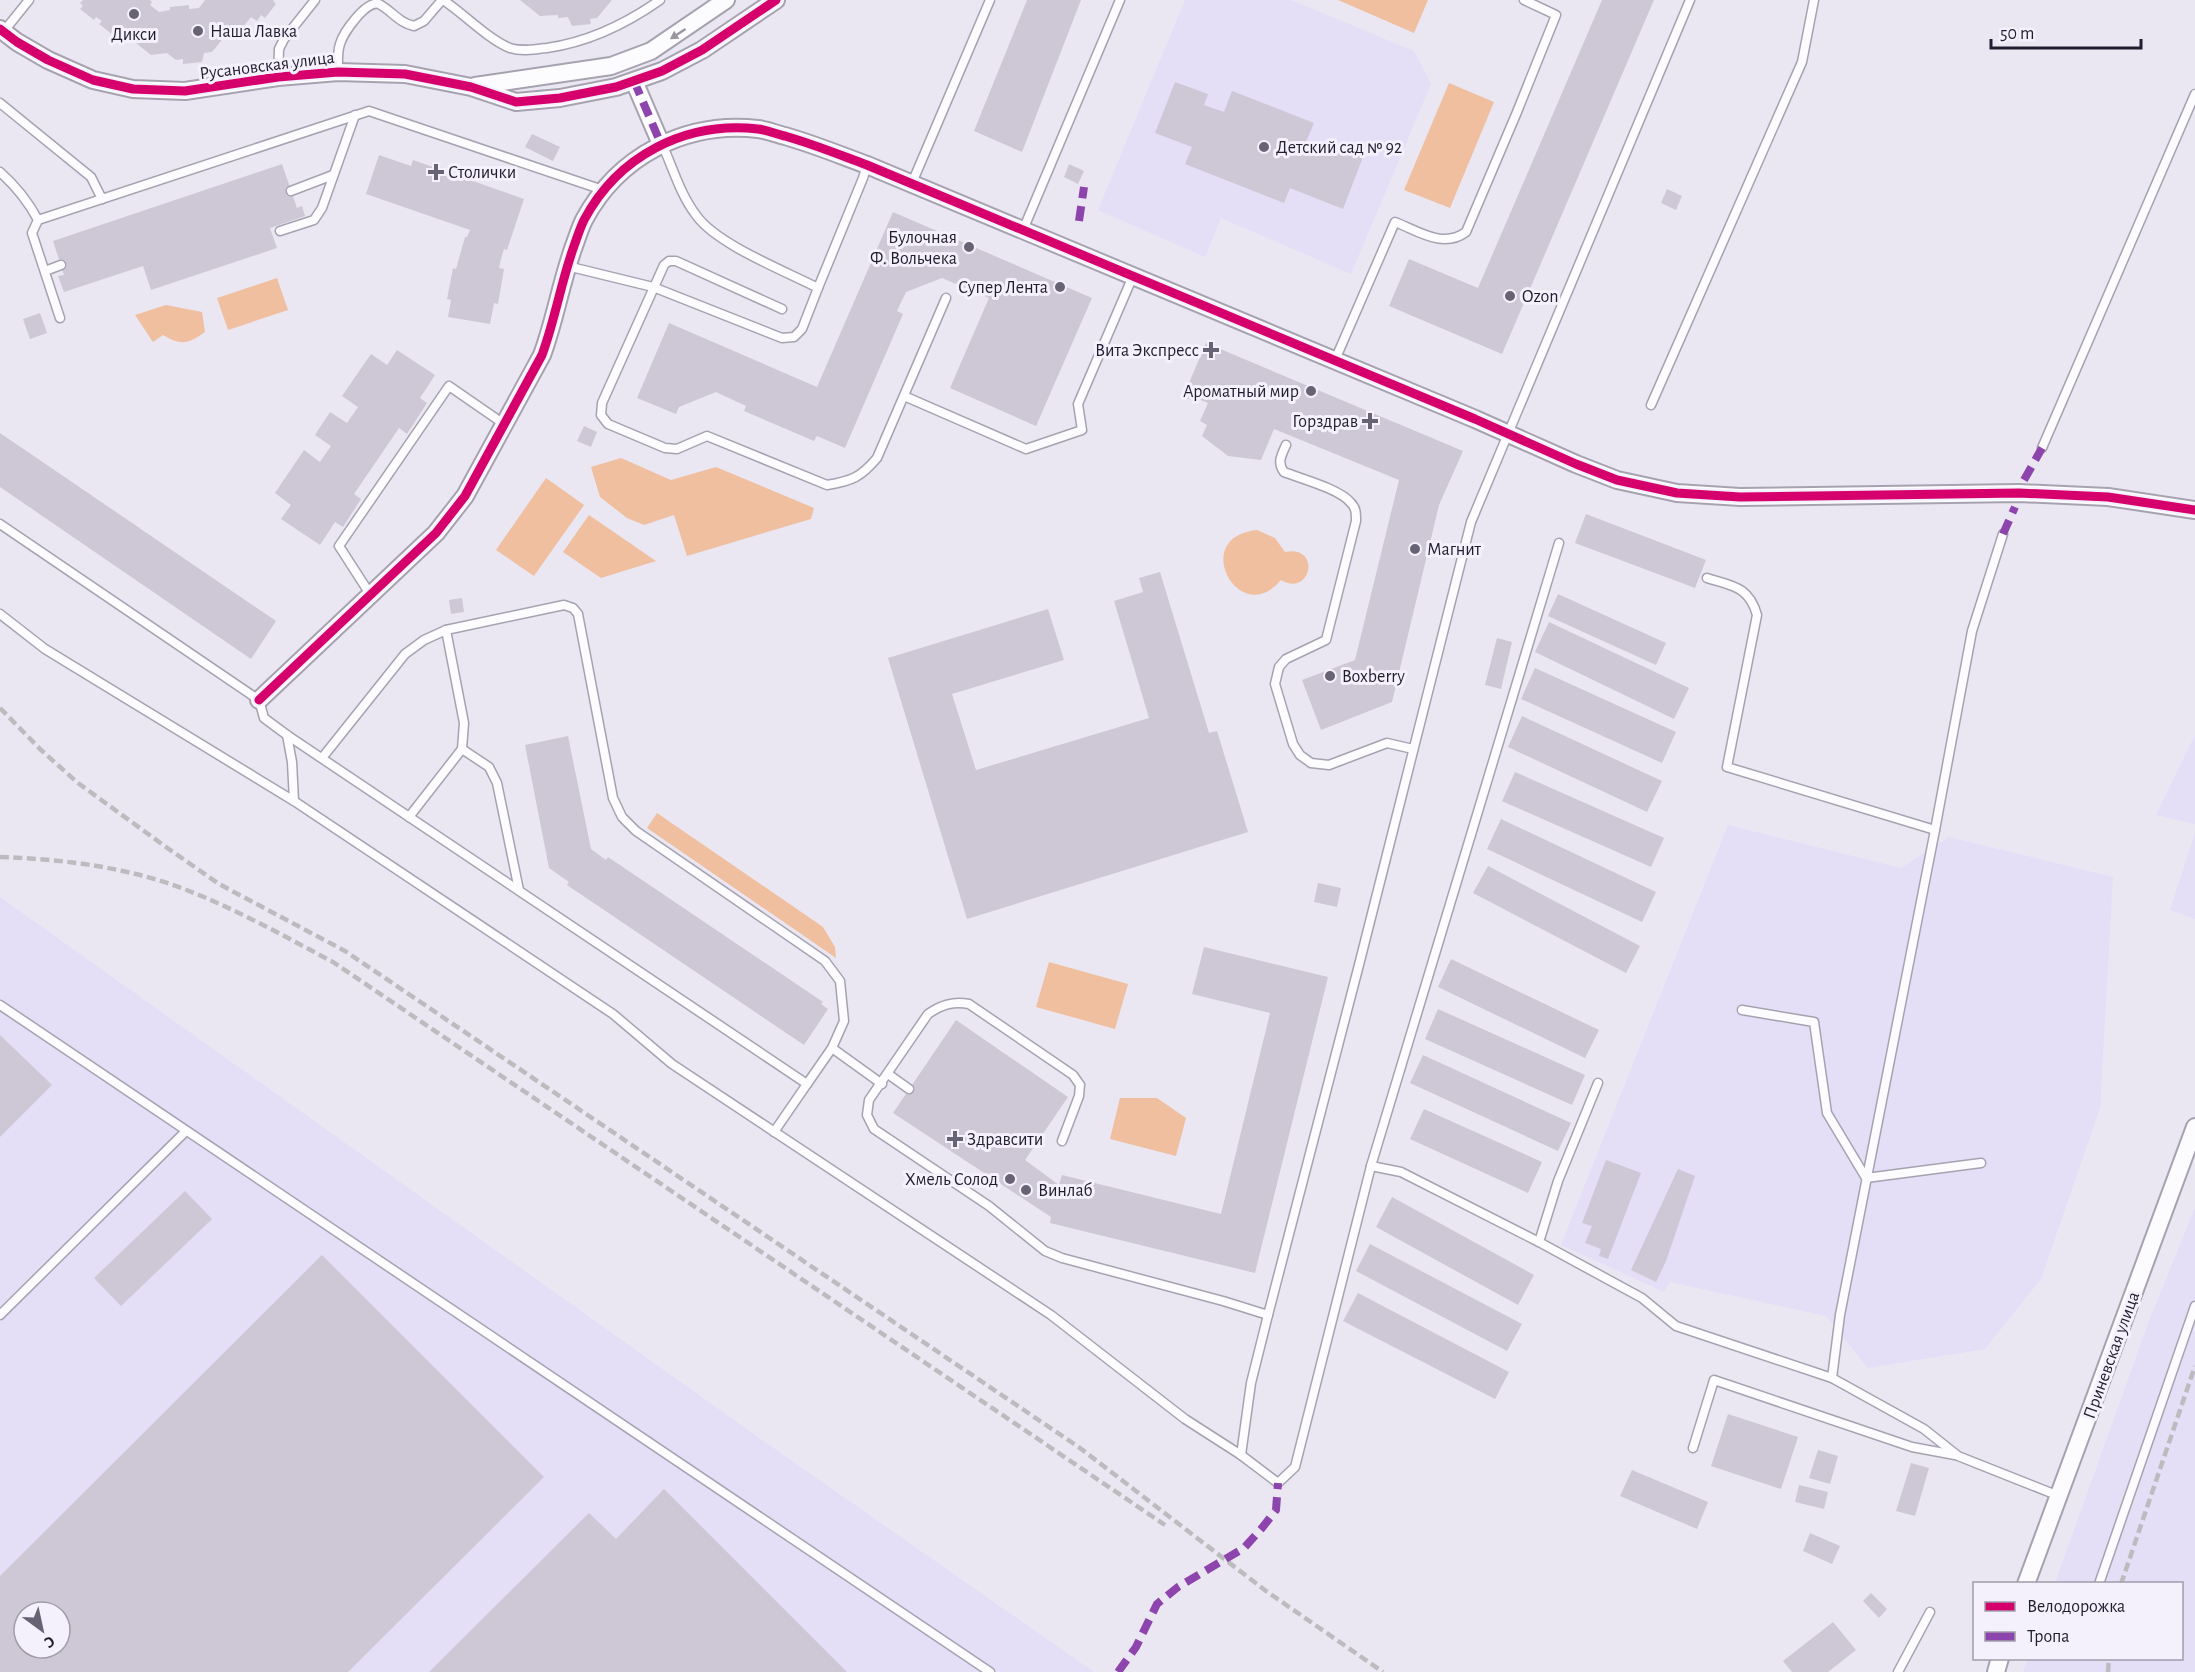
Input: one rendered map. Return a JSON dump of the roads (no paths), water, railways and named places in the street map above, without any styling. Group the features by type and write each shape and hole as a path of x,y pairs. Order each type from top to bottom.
{"street":[{"name":"Русановская улица","path":"471,87 526,78 572,74 611,66 651,51 726,0"},
{"name":"Русановская улица","path":"2,30 48,60 93,80 133,89 185,91 278,77 338,72 405,74 471,87 516,102 560,98 616,87 662,71 702,50 776,0"},
{"path":"634,81 662,144"},
{"path":"259,700 436,533 465,496 542,356 567,266 583,222 603,190 623,169 662,144 704,130 759,129 808,143 867,165 1617,480 1677,493 1740,497 2030,494 2108,497 2195,510"},
{"name":"Приневская улица","path":"2027,1582 2195,1127"}],"lane":[{"path":"2,30 29,0"},
{"path":"278,77 279,49 284,39 315,0"},
{"path":"338,72 338,56 345,32 367,5 373,3 379,4 404,24 414,26 424,21 442,0 497,41 510,48 525,51 573,44 614,28 660,0"},
{"path":"912,183 990,0"},
{"path":"1023,230 1120,0"},
{"path":"1335,360 1395,222 1443,241 1456,239 1466,232 1556,15 1524,0"},
{"path":"1241,1455 1251,1383 1471,522 1690,0"},
{"path":"1651,405 1802,62 1814,0"},
{"path":"627,60 634,81"},
{"path":"2042,448 2195,94"},
{"path":"0,103 90,177 102,200"},
{"path":"60,318 32,233 38,220 369,111 603,190"},
{"path":"280,231 314,220 322,208 355,115"},
{"path":"662,144 683,193 696,216 718,237 818,288"},
{"path":"567,266 653,286 782,338 794,337 802,329 867,165"},
{"path":"0,172 27,200 38,220"},
{"path":"291,191 333,175"},
{"path":"783,309 676,261 669,261 664,265 653,286 602,403 601,415 608,424 665,448 676,449 707,436 827,485 848,482 864,473 877,458 946,298"},
{"path":"45,271 61,266"},
{"path":"904,396 1026,448 1082,430 1078,404 1132,276"},
{"path":"370,594 339,546 449,386 504,424"},
{"path":"1286,446 1279,460 1284,472 1340,494 1350,501 1356,512 1356,521 1326,640 1286,659 1279,667 1275,684 1293,744 1300,755 1311,763 1329,765 1387,743 1413,749"},
{"path":"0,524 259,700 264,718 287,735 807,1084"},
{"path":"1832,1378 1840,1315 1972,631 2003,534"},
{"path":"0,614 45,649 294,801 613,1014 672,1064 1051,1315 1185,1419 1241,1455 1278,1483 1295,1467 1371,1166 1559,543"},
{"path":"1707,578 1744,591 1753,601 1756,615 1727,768 1935,830"},
{"path":"322,758 405,654 424,640 446,630 564,605 573,608 578,614 613,798 622,817 636,831 825,961 840,981 844,1021 832,1048 774,1132"},
{"path":"409,817 462,749 464,723 446,630"},
{"path":"287,735 292,762 294,801"},
{"path":"462,749 489,767 497,783 519,890"},
{"path":"1062,1141 1079,1096 1080,1085 1073,1076 969,1004 956,1002 937,1008 928,1014 869,1100 867,1115 874,1129 989,1206 1045,1251 1062,1258 1268,1315"},
{"path":"0,1005 990,1672"},
{"path":"1743,1010 1814,1022 1827,1113 1866,1178"},
{"path":"832,1048 882,1084"},
{"path":"888,1074 909,1089"},
{"path":"1539,1242 1558,1181 1598,1083"},
{"path":"0,1315 186,1131"},
{"path":"1866,1178 1982,1163"},
{"path":"1371,1166 1401,1172 1539,1242 1642,1298 1676,1326 1832,1378 1923,1429 1958,1456"},
{"path":"2100,1582 2195,1306"},
{"path":"1693,1448 1714,1380 1912,1447 1958,1456 2059,1496"},
{"path":"1898,1672 1930,1612"}],"railway":[{"path":"0,708 40,749 78,783 219,884 345,951 1080,1448 1266,1591 1383,1672"},
{"path":"0,857 94,866 162,881 241,914 333,962 1165,1525"},
{"path":"2122,1582 2195,1366"},
{"path":"2108,1672 2109,1660"}],"place":[{"name":"Дикси","path":"134,14"},
{"name":"Наша Лавка","path":"198,31"},
{"name":"Детский сад № 92","path":"1264,147"},
{"name":"Столички","path":"436,172"},
{"name":"Булочная Ф. Вольчека","path":"969,247"},
{"name":"Супер Лента","path":"1060,287"},
{"name":"Ozon","path":"1510,296"},
{"name":"Вита Экспресс","path":"1211,350"},
{"name":"Ароматный мир","path":"1311,391"},
{"name":"Горздрав","path":"1370,421"},
{"name":"Магнит","path":"1415,549"},
{"name":"Boxberry","path":"1330,676"},
{"name":"Здравсити","path":"955,1139"},
{"name":"Хмель Солод","path":"1010,1179"},
{"name":"Винлаб","path":"1026,1190"}]}
